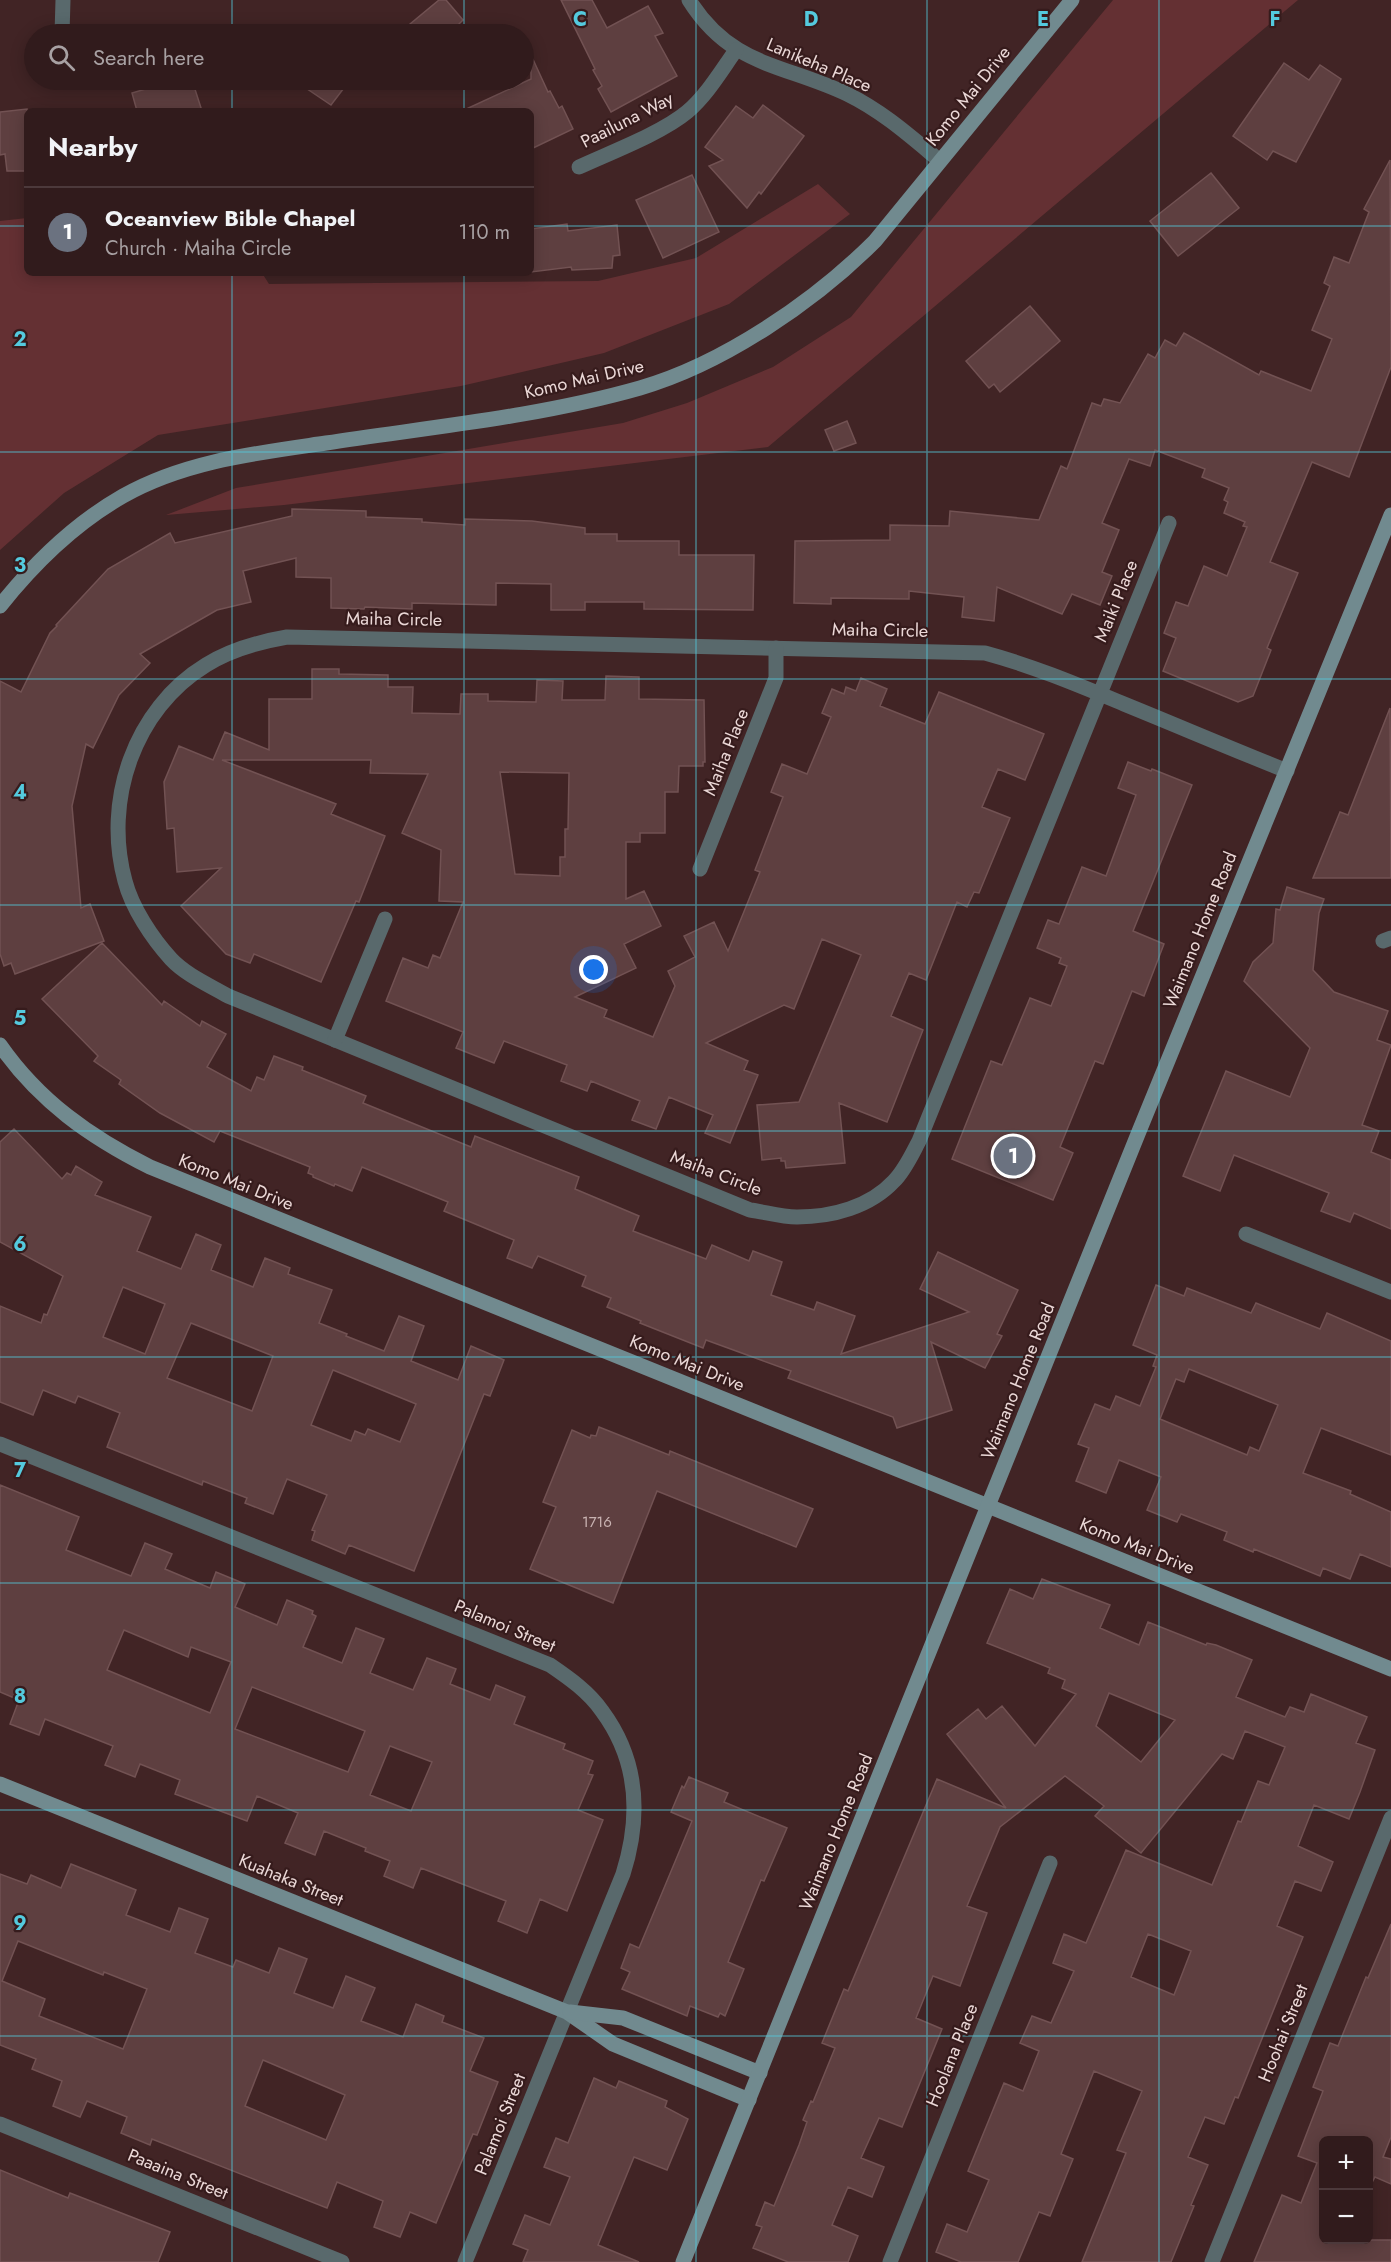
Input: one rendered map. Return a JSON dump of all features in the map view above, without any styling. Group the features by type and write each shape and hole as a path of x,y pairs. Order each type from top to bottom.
{"main road":[{"name":"Komo Mai Drive","path":"0,606 42,556 68,533 125,495 184,470 240,456 571,405 642,387 710,359 760,331 817,293 850,266 893,220 1072,0"},
{"name":"Waimano Home Road","path":"683,2262 1391,515"},
{"name":"Komo Mai Drive","path":"0,1045 24,1076 74,1122 110,1147 150,1167 1391,1669"},
{"name":"Kuahaka Street","path":"0,1784 567,2012 613,2044 749,2100"},
{"name":"Kuahaka Street","path":"567,2012 623,2018 760,2073"}],"street":[{"path":"62,24 63,0"},
{"name":"Lanikeha Place","path":"689,0 699,16 736,50 762,63 854,99 882,114 940,161"},
{"name":"Paailuna Way","path":"579,167 685,114 703,96 736,50"},
{"name":"Maiki Place","path":"1100,694 1169,524"},
{"name":"Maiha Circle","path":"1100,694 919,1142 896,1179 879,1196 854,1208 828,1215 795,1217 750,1210 228,996 172,960 149,930 125,882 118,830 124,780 136,743 153,715 176,689 204,666 230,652 258,642 287,637 985,653 1022,664 1100,694 1287,771"},
{"name":"Maiha Place","path":"700,869 776,678 776,648"},
{"path":"335,1040 385,919"},
{"path":"1246,1234 1391,1292"},
{"name":"Palamoi Street","path":"0,1444 550,1665 590,1696 602,1710 617,1736 629,1766 635,1798 635,1822 631,1848 623,1874 465,2262"},
{"name":"Hoohai Street","path":"1212,2262 1391,1818"},
{"name":"Hoolana Place","path":"890,2262 1050,1863"},
{"name":"Paaaina Street","path":"0,2124 342,2262"}],"shaded area":[{"path":"1113,0 1298,0 768,447 284,505 166,515 236,488 623,423 687,403 773,367 851,317"},
{"path":"818,184 850,214 729,304 604,353 461,386 158,435 64,493 0,550 0,221 24,218 24,276 264,276 269,284 598,281 696,258"}],"building":[{"path":"439,0 446,0 463,20 459,24 410,24"},
{"path":"561,0 592,0 607,28 648,6 663,33 655,36 677,76 611,112 598,89 602,86 593,70 595,69"},
{"path":"534,62 548,92 550,91 559,108 562,106 573,129 534,148 534,108 468,108 507,90 534,90"},
{"path":"1284,63 1309,80 1320,65 1341,79 1296,162 1273,151 1267,160 1233,136"},
{"path":"142,90 195,90 201,108 136,108 132,93"},
{"path":"309,90 342,90 331,105"},
{"path":"763,105 804,136 761,194 759,192 747,208 709,166 723,160 705,147 736,106 753,118"},
{"path":"24,109 24,171 7,171 5,154 0,155 0,112"},
{"path":"1390,160 1391,367 1349,477 1312,462 1270,562 1298,573 1267,648 1271,650 1253,696 1238,702 1163,671 1176,638 1164,633 1176,602 1188,606 1204,566 1227,576 1247,527 1243,526 1245,522 1224,513 1228,502 1224,500 1229,488 1202,477 1205,469 1155,450 1150,466 1129,459 1102,523 1119,530 1102,572 1112,576 1100,605 1072,594 1062,614 997,587 994,621 962,617 964,597 909,591 909,599 831,598 831,604 794,603 795,541 890,540 890,525 949,526 950,511 1039,520 1061,466 1067,469 1092,403 1101,406 1104,399 1120,403 1148,354 1155,358 1165,340 1176,346 1184,333 1259,375 1261,371 1311,391 1332,339 1312,330 1330,286 1324,283 1334,257 1349,263 1369,212 1364,209"},
{"path":"1211,173 1239,208 1178,256 1150,221"},
{"path":"692,175 719,232 663,258 636,200"},
{"path":"567,224 568,231 617,225 620,255 613,256 612,268 572,270 571,267 534,272 534,229"},
{"path":"1030,306 1060,341 1000,392 994,384 989,388 966,361"},
{"path":"847,421 856,443 834,451 825,430"},
{"path":"292,509 366,511 366,517 422,519 422,522 465,525 465,519 532,521 585,528 585,534 617,534 617,541 679,541 679,555 754,555 753,610 644,609 644,602 585,602 585,610 551,610 551,584 496,583 496,605 412,603 412,609 331,608 331,578 296,577 296,558 243,571 251,602 217,610 140,654 150,663 119,695 93,748 86,744 72,806 81,908 90,904 104,941 15,974 11,963 4,966 0,954 0,681 21,692 50,633 108,569 170,533 175,543 292,516"},
{"path":"312,669 339,669 339,674 388,675 388,687 413,687 412,713 460,714 461,694 488,694 488,701 536,702 537,680 563,681 562,700 605,700 606,676 639,677 639,699 704,700 705,762 703,766 679,766 678,792 665,792 665,833 640,833 640,842 626,842 626,899 644,891 661,926 624,944 636,968 575,997 607,1010 604,1017 653,1037 675,986 668,971 695,957 684,936 714,922 728,951 760,872 755,870 783,797 771,792 782,764 807,774 831,717 822,713 832,689 844,694 846,687 856,691 861,678 887,689 880,706 925,724 939,692 1044,734 1025,780 998,769 982,807 1010,818 979,893 974,892 967,907 957,902 926,980 909,973 891,1016 923,1030 887,1122 839,1103 845,1163 786,1168 785,1161 781,1161 781,1158 762,1160 757,1105 799,1102 861,955 822,939 794,1009 784,1005 706,1043 748,1061 744,1070 758,1075 730,1143 705,1133 713,1115 669,1097 656,1129 632,1120 640,1101 591,1081 587,1091 561,1081 567,1065 504,1041 494,1063 456,1048 463,1032 386,1001 403,958 428,968 433,955 440,958 463,902 439,901 441,850 402,833 428,774 370,773 371,760 222,760 336,804 331,814 385,836 359,902 356,901 321,982 254,954 250,963 226,954 181,906 221,868 177,872 174,828 167,829 164,782 179,746 213,760 225,732 269,750 269,699 312,699","holes":["500,772 569,773 568,829 565,829 565,857 560,857 560,876 515,874"]},
{"path":"1390,708 1391,878 1313,878 1340,812 1348,815"},
{"path":"1128,762 1192,785 1133,931 1164,944 1144,996 1132,991 1103,1064 1095,1061 1060,1147 1073,1153 1053,1200 952,1159 991,1061 1002,1065 1030,998 1051,1006 1067,966 1059,963 1061,958 1037,948 1048,920 1059,924 1082,867 1106,876 1136,795 1118,788"},
{"path":"1287,887 1324,899 1319,913 1313,970 1334,992 1388,1011 1377,1040 1391,1045 1362,1125 1379,1131 1371,1152 1391,1160 1391,1229 1354,1213 1350,1222 1321,1211 1329,1193 1234,1155 1220,1191 1183,1176 1226,1071 1290,1097 1310,1048 1244,981 1253,962 1273,943 1276,909 1280,910"},
{"path":"102,943 162,1005 164,1001 200,1026 202,1021 226,1034 207,1067 251,1091 257,1077 264,1080 274,1056 366,1096 363,1103 471,1147 475,1136 579,1177 575,1189 639,1216 633,1231 706,1259 712,1245 749,1261 753,1251 782,1262 771,1295 814,1310 817,1302 855,1316 841,1354 969,1312 920,1289 938,1252 1018,1290 997,1334 1002,1336 985,1368 931,1342 952,1410 897,1428 893,1417 788,1378 791,1371 706,1340 703,1348 607,1307 611,1298 582,1286 586,1276 538,1256 532,1268 507,1258 514,1240 444,1211 448,1202 362,1167 352,1191 313,1177 308,1173 310,1167 220,1131 214,1142 160,1113 119,1084 121,1080 94,1061 98,1056 42,999"},
{"path":"14,1129 62,1179 67,1173 71,1175 76,1166 102,1182 95,1195 151,1217 137,1251 181,1269 196,1234 221,1245 211,1270 253,1287 265,1258 290,1268 288,1274 332,1290 319,1323 347,1334 346,1336 384,1351 399,1316 424,1326 411,1361 458,1380 471,1346 504,1360 490,1396 484,1394 414,1571 349,1545 345,1554 312,1540 315,1531 312,1530 327,1495 287,1479 273,1514 245,1503 247,1498 203,1481 202,1485 107,1447 120,1413 78,1396 75,1403 43,1390 33,1415 0,1402 0,1306 41,1323 44,1314 47,1315 63,1276 0,1242 0,1142","holes":["123,1287 165,1304 145,1354 103,1337","191,1323 273,1356 252,1411 167,1378","333,1370 416,1404 400,1442 368,1429 365,1435 355,1431 351,1441 311,1425"]},
{"path":"1156,1285 1184,1296 1187,1288 1251,1313 1256,1303 1320,1329 1327,1313 1391,1341 1391,1455 1321,1428 1303,1473 1351,1491 1350,1494 1391,1512 1391,1567 1360,1554 1350,1579 1323,1568 1320,1576 1254,1549 1253,1552 1224,1540 1227,1532 1181,1514 1177,1522 1147,1510 1161,1477 1119,1460 1106,1493 1076,1481 1089,1448 1078,1444 1095,1404 1110,1410 1116,1396 1140,1406 1156,1367 1153,1366 1157,1355 1133,1345","holes":["1189,1369 1278,1405 1259,1451 1250,1447 1247,1455 1160,1419 1176,1379 1184,1382"]},
{"path":"599,1427 669,1455 670,1451 813,1509 796,1547 657,1491 613,1603 530,1569 556,1507 543,1502 572,1430 590,1438 591,1435 596,1436"},
{"path":"0,1485 79,1517 66,1550 131,1576 145,1543 172,1554 165,1569 210,1588 216,1572 245,1584 235,1607 277,1625 287,1600 313,1611 312,1614 316,1616 303,1647 342,1663 356,1628 384,1639 370,1673 413,1690 427,1658 456,1669 450,1684 490,1700 496,1685 525,1697 514,1724 565,1744 563,1749 593,1761 588,1774 593,1775 578,1810 603,1820 567,1911 540,1899 527,1933 498,1921 506,1901 421,1868 413,1888 384,1876 390,1861 365,1851 366,1848 324,1831 315,1855 285,1843 298,1813 257,1796 247,1821 175,1794 180,1780 140,1764 135,1777 105,1765 113,1746 45,1719 39,1735 10,1724 19,1700 0,1692","holes":["124,1630 188,1657 191,1647 231,1662 210,1713 107,1670","252,1687 365,1731 348,1772 235,1729","390,1746 432,1762 411,1811 370,1795"]},
{"path":"1042,1579 1110,1605 1100,1628 1139,1645 1148,1622 1252,1660 1236,1697 1285,1717 1290,1707 1304,1712 1311,1694 1367,1717 1356,1743 1375,1750 1349,1819 1314,1805 1298,1846 1333,1862 1321,1891 1295,1881 1277,1926 1303,1937 1238,2098 1235,2097 1224,2124 1205,2117 1188,2157 1208,2165 1171,2262 1082,2262 1126,2153 1117,2150 1142,2091 1094,2071 1061,2154 1073,2159 1050,2216 1039,2212 1018,2262 961,2262 936,2252 947,2224 967,2232 989,2180 968,2171 1004,2083 1023,2091 1039,2051 1020,2043 1032,2016 1051,2023 1074,1971 1053,1963 1064,1934 1086,1943 1126,1850 1212,1885 1238,1821 1241,1822 1258,1781 1269,1785 1285,1747 1245,1731 1233,1759 1222,1754 1141,1853 1095,1816 1104,1806 1065,1776 1000,1827 967,1906 987,1913 960,1986 933,1976 916,2018 942,2029 902,2127 879,2118 861,2158 884,2167 872,2197 848,2187 832,2225 858,2236 848,2262 788,2262 753,2248 762,2227 756,2225 765,2202 774,2206 807,2122 803,2120 811,2101 813,2102 835,2048 822,2043 844,1989 848,1991 937,1779 1006,1808 947,1734 978,1709 986,1719 1002,1706 1035,1746 1076,1694 1062,1688 1065,1680 1048,1673 1050,1668 987,1643 1010,1589 1033,1599","holes":["1109,1693 1175,1720 1141,1762 1096,1726","1148,1934 1191,1951 1174,1995 1131,1977"]},
{"path":"689,1777 728,1793 724,1802 787,1828 764,1881 761,1880 728,1962 744,1969 725,2016 720,2013 718,2017 690,2006 687,2016 622,1989 630,1972 621,1968 630,1944 639,1948 692,1821 671,1812 682,1786 684,1788"},
{"path":"71,1864 136,1890 126,1915 170,1932 179,1908 208,1919 195,1953 233,1967 236,1960 269,1973 279,1948 307,1959 294,1993 333,2008 346,1976 375,1988 361,2021 403,2037 416,2004 444,2016 442,2022 484,2038 470,2071 498,2082 477,2135 473,2134 436,2223 410,2212 400,2237 374,2227 383,2201 337,2182 327,2208 152,2139 150,2145 121,2133 127,2117 87,2101 80,2117 53,2106 62,2081 32,2069 36,2059 0,2045 0,1874 27,1884 31,1875 61,1888","holes":["18,1941 103,1975 104,1972 147,1989 123,2049 39,2016 45,1999 2,1981","263,2060 345,2095 326,2140 245,2106"]},
{"path":"1391,1924 1391,2137 1383,2157 1391,2159 1391,2184 1375,2177 1373,2181 1373,2136 1319,2136 1319,2244 1373,2244 1373,2240 1391,2240 1391,2262 1254,2262 1282,2195 1301,2203 1317,2163 1298,2156 1323,2091 1313,2087 1330,2043 1338,2046 1366,1977 1368,1978"},
{"path":"594,2078 616,2088 619,2081 667,2101 665,2107 688,2119 667,2170 634,2157 598,2245 639,2262 523,2262 528,2250 513,2244 525,2215 550,2225 570,2177 544,2167 556,2138 568,2143"},
{"path":"0,2170 68,2198 70,2193 170,2232 158,2262 0,2262"}],"place":[{"name":"Oceanview Bible Chapel","path":"1013,1156"}]}
